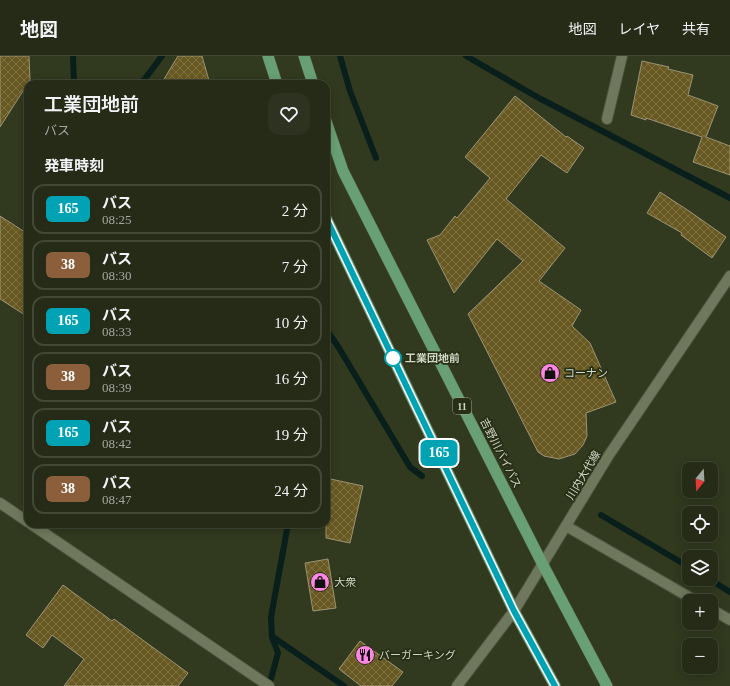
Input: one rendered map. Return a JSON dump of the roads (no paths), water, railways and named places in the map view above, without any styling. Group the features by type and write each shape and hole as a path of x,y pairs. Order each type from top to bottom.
{"highway":[{"path":"268,56 275,80"},
{"path":"304,56 312,80"},
{"name":"吉野川バイパス","path":"330,133 343,171 542,564 607,686"},
{"path":"330,226 514,611 555,686"}],"street":[{"path":"607,119 622,56"},
{"name":"川内大代線","path":"458,686 514,611 609,455 730,276"},
{"path":"0,503 24,519"},
{"path":"566,526 684,594"},
{"path":"37,528 269,686"},
{"path":"718,614 730,620"}],"waterway":[{"path":"73,56 74,80"},
{"path":"144,80 162,56"},
{"path":"340,56 350,91 376,158"},
{"path":"466,56 539,98 730,198"},
{"path":"330,335 410,467 422,476"},
{"path":"601,515 682,563"},
{"path":"269,686 278,653 272,637 271,617 287,528"},
{"path":"718,585 730,592"},
{"path":"273,637 344,686"}],"place":[{"name":"工業団地前","path":"393,358"},
{"name":"コーナン","path":"550,373"},
{"name":"大衆","path":"320,582"},
{"name":"バーガーキング","path":"365,655"}]}
